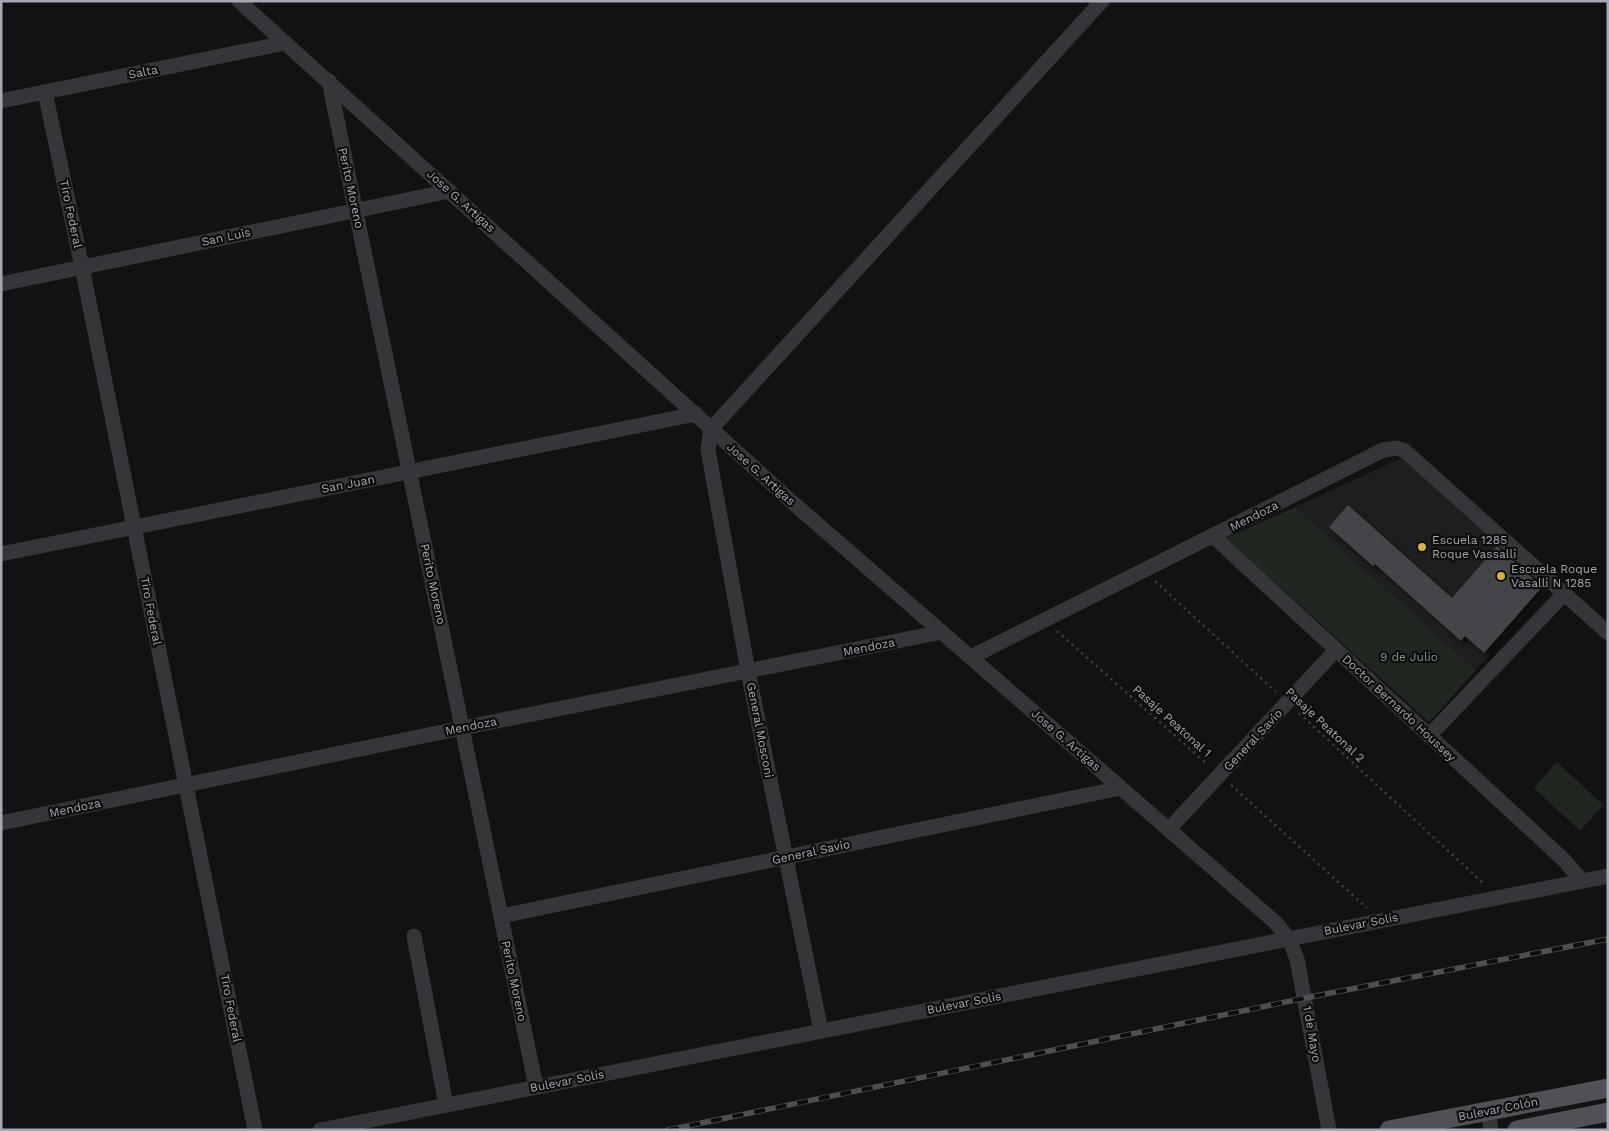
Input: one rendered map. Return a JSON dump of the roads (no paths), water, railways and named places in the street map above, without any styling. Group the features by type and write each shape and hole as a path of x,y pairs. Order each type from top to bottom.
{"main road":[{"name":"Bulevar Colón","path":"1389,1130 1608,1088"},
{"name":"Bulevar Colón","path":"1517,1130 1608,1112"}],"street":[{"name":"Jose G. Artigas","path":"240,1 792,502 1275,922 1289,939"},
{"path":"712,429 1102,1"},
{"name":"Salta","path":"1,101 285,43"},
{"name":"Perito Moreno","path":"329,81 536,1087"},
{"name":"Tiro Federal","path":"45,92 82,267 255,1130"},
{"name":"San Luis","path":"1,284 450,191"},
{"name":"San Juan","path":"1,554 696,414"},
{"name":"General Mosconi","path":"712,429 708,450 748,671 821,1031"},
{"name":"Mendoza","path":"971,657 1383,450 1397,448 1405,451 1564,594"},
{"name":"Doctor Bernardo Houssey","path":"1213,536 1564,860 1582,881"},
{"path":"1429,736 1564,594 1608,633"},
{"name":"Mendoza","path":"1,823 942,632"},
{"name":"General Savio","path":"1169,829 1336,650"},
{"name":"General Savio","path":"501,916 1121,788"},
{"name":"Bulevar Solís","path":"320,1130 1608,876"},
{"path":"414,936 446,1105"},
{"name":"1 de Mayo","path":"1289,939 1298,959 1330,1130"},
{"path":"1488,1111 1490,1130"}],"railway":[{"path":"668,1130 1305,998 1608,939"}],"place":[{"name":"Escuela 1285 Roque Vassalli","path":"1422,547"},
{"name":"Escuela Roque Vasalli N 1285","path":"1501,576"}],"park label":[{"name":"9 de Julio","path":"1409,657"}]}
